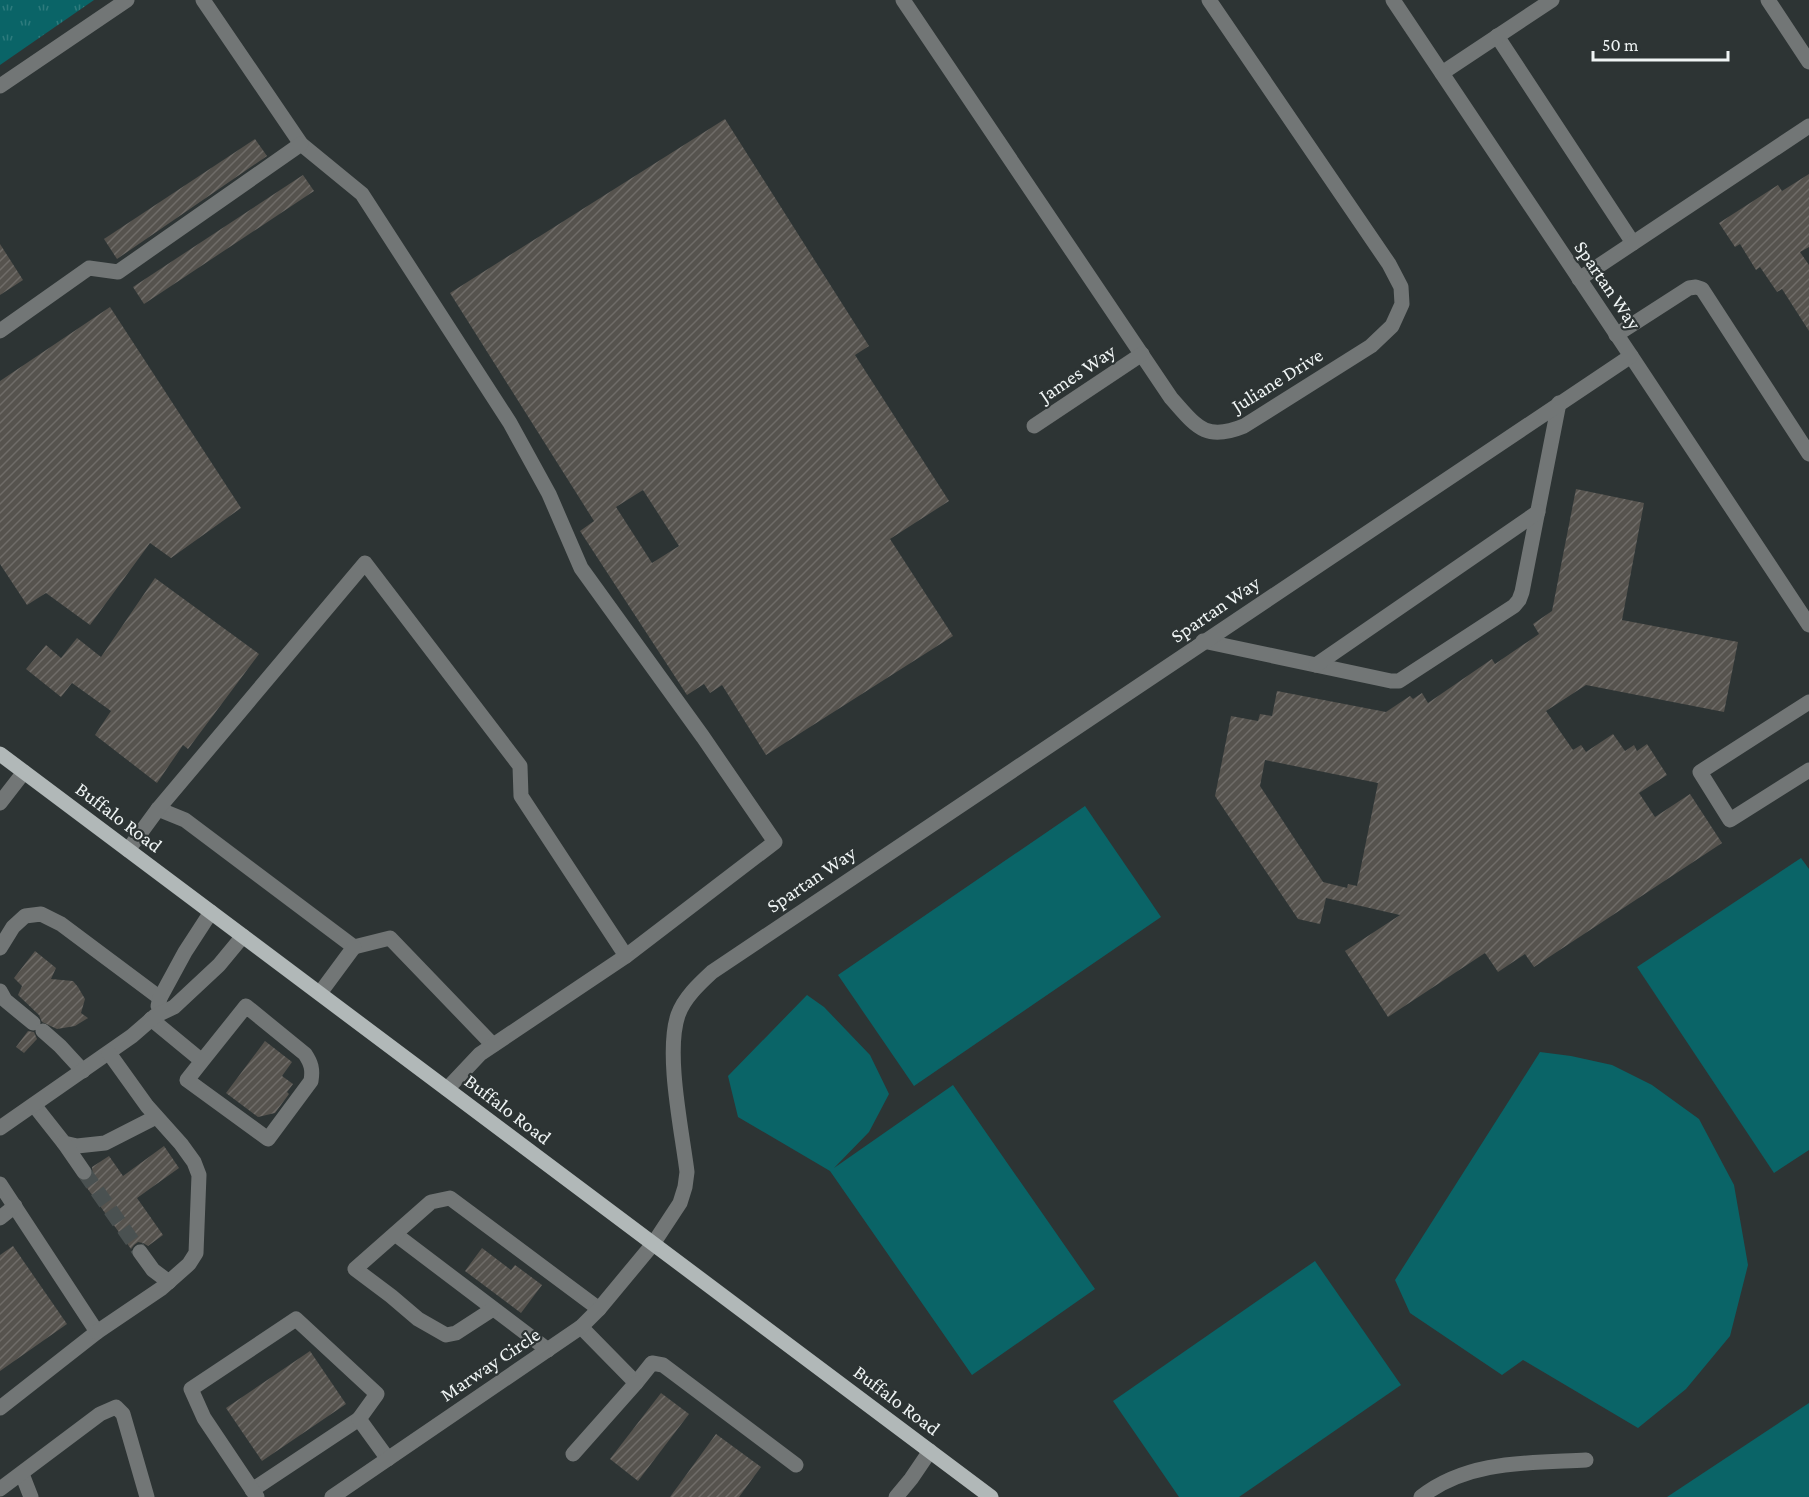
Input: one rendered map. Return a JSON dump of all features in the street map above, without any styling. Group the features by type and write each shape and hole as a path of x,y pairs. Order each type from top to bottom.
{"main road":[{"name":"Buffalo Road","path":"0,754 991,1497"}],"street":[{"path":"0,86 127,0"},
{"path":"203,0 301,144 362,194 510,423 549,494 581,568 703,737 775,842 626,956 480,1054 447,1089"},
{"name":"Juliane Drive","path":"903,0 1171,398 1195,425 1209,432 1227,433 1244,426 1371,346 1392,326 1402,304 1401,287 1389,264 1209,0"},
{"name":"Spartan Way","path":"653,1244 680,1203 685,1187 687,1172 673,1065 674,1041 679,1013 700,982 748,946 1631,356 1393,0"},
{"path":"1442,73 1552,0"},
{"path":"1768,0 1809,62"},
{"path":"1497,36 1633,243"},
{"path":"1579,279 1809,126"},
{"path":"0,331 89,268 118,272 301,144"},
{"path":"1616,334 1689,288 1702,289 1809,454"},
{"name":"James Way","path":"1034,426 1142,354"},
{"path":"1631,356 1809,625"},
{"path":"1203,642 1399,681 1514,606 1522,592 1560,403"},
{"path":"1316,665 1538,512"},
{"path":"129,850 158,808 365,563 520,766 521,796 626,956"},
{"path":"1809,702 1700,772 1730,820 1809,770"},
{"path":"0,802 24,772"},
{"path":"158,808 185,820 354,947"},
{"path":"153,1017 160,998 185,952 211,912"},
{"path":"0,948 13,927 25,916 41,914 61,924 160,998"},
{"path":"0,1128 109,1053 153,1017 174,1007 219,965 243,936"},
{"path":"320,993 354,947 390,938 493,1045"},
{"path":"0,991 5,1000 60,1046 83,1071"},
{"path":"246,1006 304,1054 310,1061 313,1071 311,1081 268,1139 187,1080 202,1061 246,1006"},
{"path":"153,1017 202,1061"},
{"path":"0,1408 97,1332 169,1282 189,1264 196,1253 199,1175 194,1162 156,1117 109,1053"},
{"path":"34,1105 84,1172"},
{"path":"64,1143 77,1146 105,1143 156,1117"},
{"path":"0,1184 97,1332"},
{"path":"493,1309 456,1333 446,1335 418,1319 354,1269 430,1202 450,1198 599,1309"},
{"path":"0,1218 15,1206"},
{"path":"395,1234 548,1350"},
{"name":"Marway Circle","path":"332,1497 581,1327 599,1309 653,1244"},
{"path":"140,1252 153,1270 169,1282"},
{"path":"296,1319 377,1394 359,1419 255,1493 204,1418 191,1389 296,1319"},
{"path":"581,1327 636,1383"},
{"path":"573,1454 652,1364 663,1365 796,1465"},
{"path":"0,1489 100,1414 116,1407 123,1414 147,1497"},
{"path":"359,1419 388,1459"},
{"path":"896,1497 930,1451"},
{"path":"1421,1497 1435,1486 1468,1471 1503,1464 1586,1460"},
{"path":"22,1474 30,1497"}],"green space":[{"path":"0,0 94,0 0,65"},
{"path":"1085,806 1161,917 914,1086 838,975"},
{"path":"1801,858 1809,869 1809,1150 1774,1173 1637,967"},
{"path":"807,995 824,1007 870,1055 889,1094 869,1132 834,1168 953,1085 1095,1289 972,1375 830,1171 738,1117 728,1076"},
{"path":"1540,1052 1612,1065 1652,1085 1699,1119 1734,1185 1748,1265 1730,1336 1686,1389 1638,1428 1523,1360 1502,1375 1410,1313 1395,1280"},
{"path":"1315,1261 1401,1385 1239,1497 1179,1497 1113,1401"},
{"path":"1809,1403 1809,1497 1667,1497"}],"building":[{"path":"725,119 869,346 855,355 949,501 890,539 953,636 766,755 722,685 710,693 704,684 687,695 580,531 594,521 450,293","holes":["643,490 679,546 652,563 616,507"]},
{"path":"255,139 267,156 117,259 104,239"},
{"path":"1809,174 1809,247 1800,252 1809,265 1809,331 1782,289 1777,292 1760,267 1756,270 1740,244 1735,247 1719,223 1778,185 1782,191"},
{"path":"303,175 314,191 144,304 133,287"},
{"path":"0,244 23,280 0,295"},
{"path":"110,307 241,508 171,558 150,543 90,625 46,593 27,605 0,564 0,381"},
{"path":"1576,489 1644,503 1622,620 1738,642 1724,712 1586,685 1546,711 1573,750 1581,745 1586,752 1613,734 1625,751 1634,745 1637,751 1647,744 1667,775 1639,793 1655,817 1690,794 1722,843 1534,967 1525,954 1498,972 1485,953 1388,1017 1345,951 1400,915 1326,898 1320,924 1298,919 1215,796 1231,716 1258,721 1260,714 1272,716 1277,691 1386,712 1410,696 1413,699 1422,693 1428,703 1492,659 1495,664 1539,634 1533,624 1552,611","holes":["1265,760 1378,783 1357,886 1348,884 1347,888 1323,882 1260,786"]},
{"path":"155,578 259,654 188,749 183,745 157,783 95,735 111,711 72,683 61,697 26,669 46,645 61,658 77,638 101,657"},
{"path":"35,951 56,968 51,979 73,981 78,987 85,999 81,1013 88,1018 75,1026 57,1029 42,1022 39,1015 18,995 22,986 14,978"},
{"path":"28,1031 34,1032 37,1039 24,1053 16,1047"},
{"path":"265,1041 292,1062 282,1076 293,1084 287,1092 289,1094 275,1113 258,1117 226,1093"},
{"path":"164,1146 179,1168 137,1198 163,1235 148,1246 138,1242 131,1249 82,1181 90,1180 93,1176 92,1167 109,1156 123,1176"},
{"path":"13,1246 67,1324 0,1371 0,1255"},
{"path":"482,1248 511,1270 515,1265 542,1285 521,1313 465,1271"},
{"path":"310,1351 346,1404 262,1461 226,1408"},
{"path":"661,1393 689,1414 638,1481 610,1459"},
{"path":"716,1434 761,1467 739,1497 670,1497"}],"tunnel":[{"path":"84,1172 140,1252"}]}
